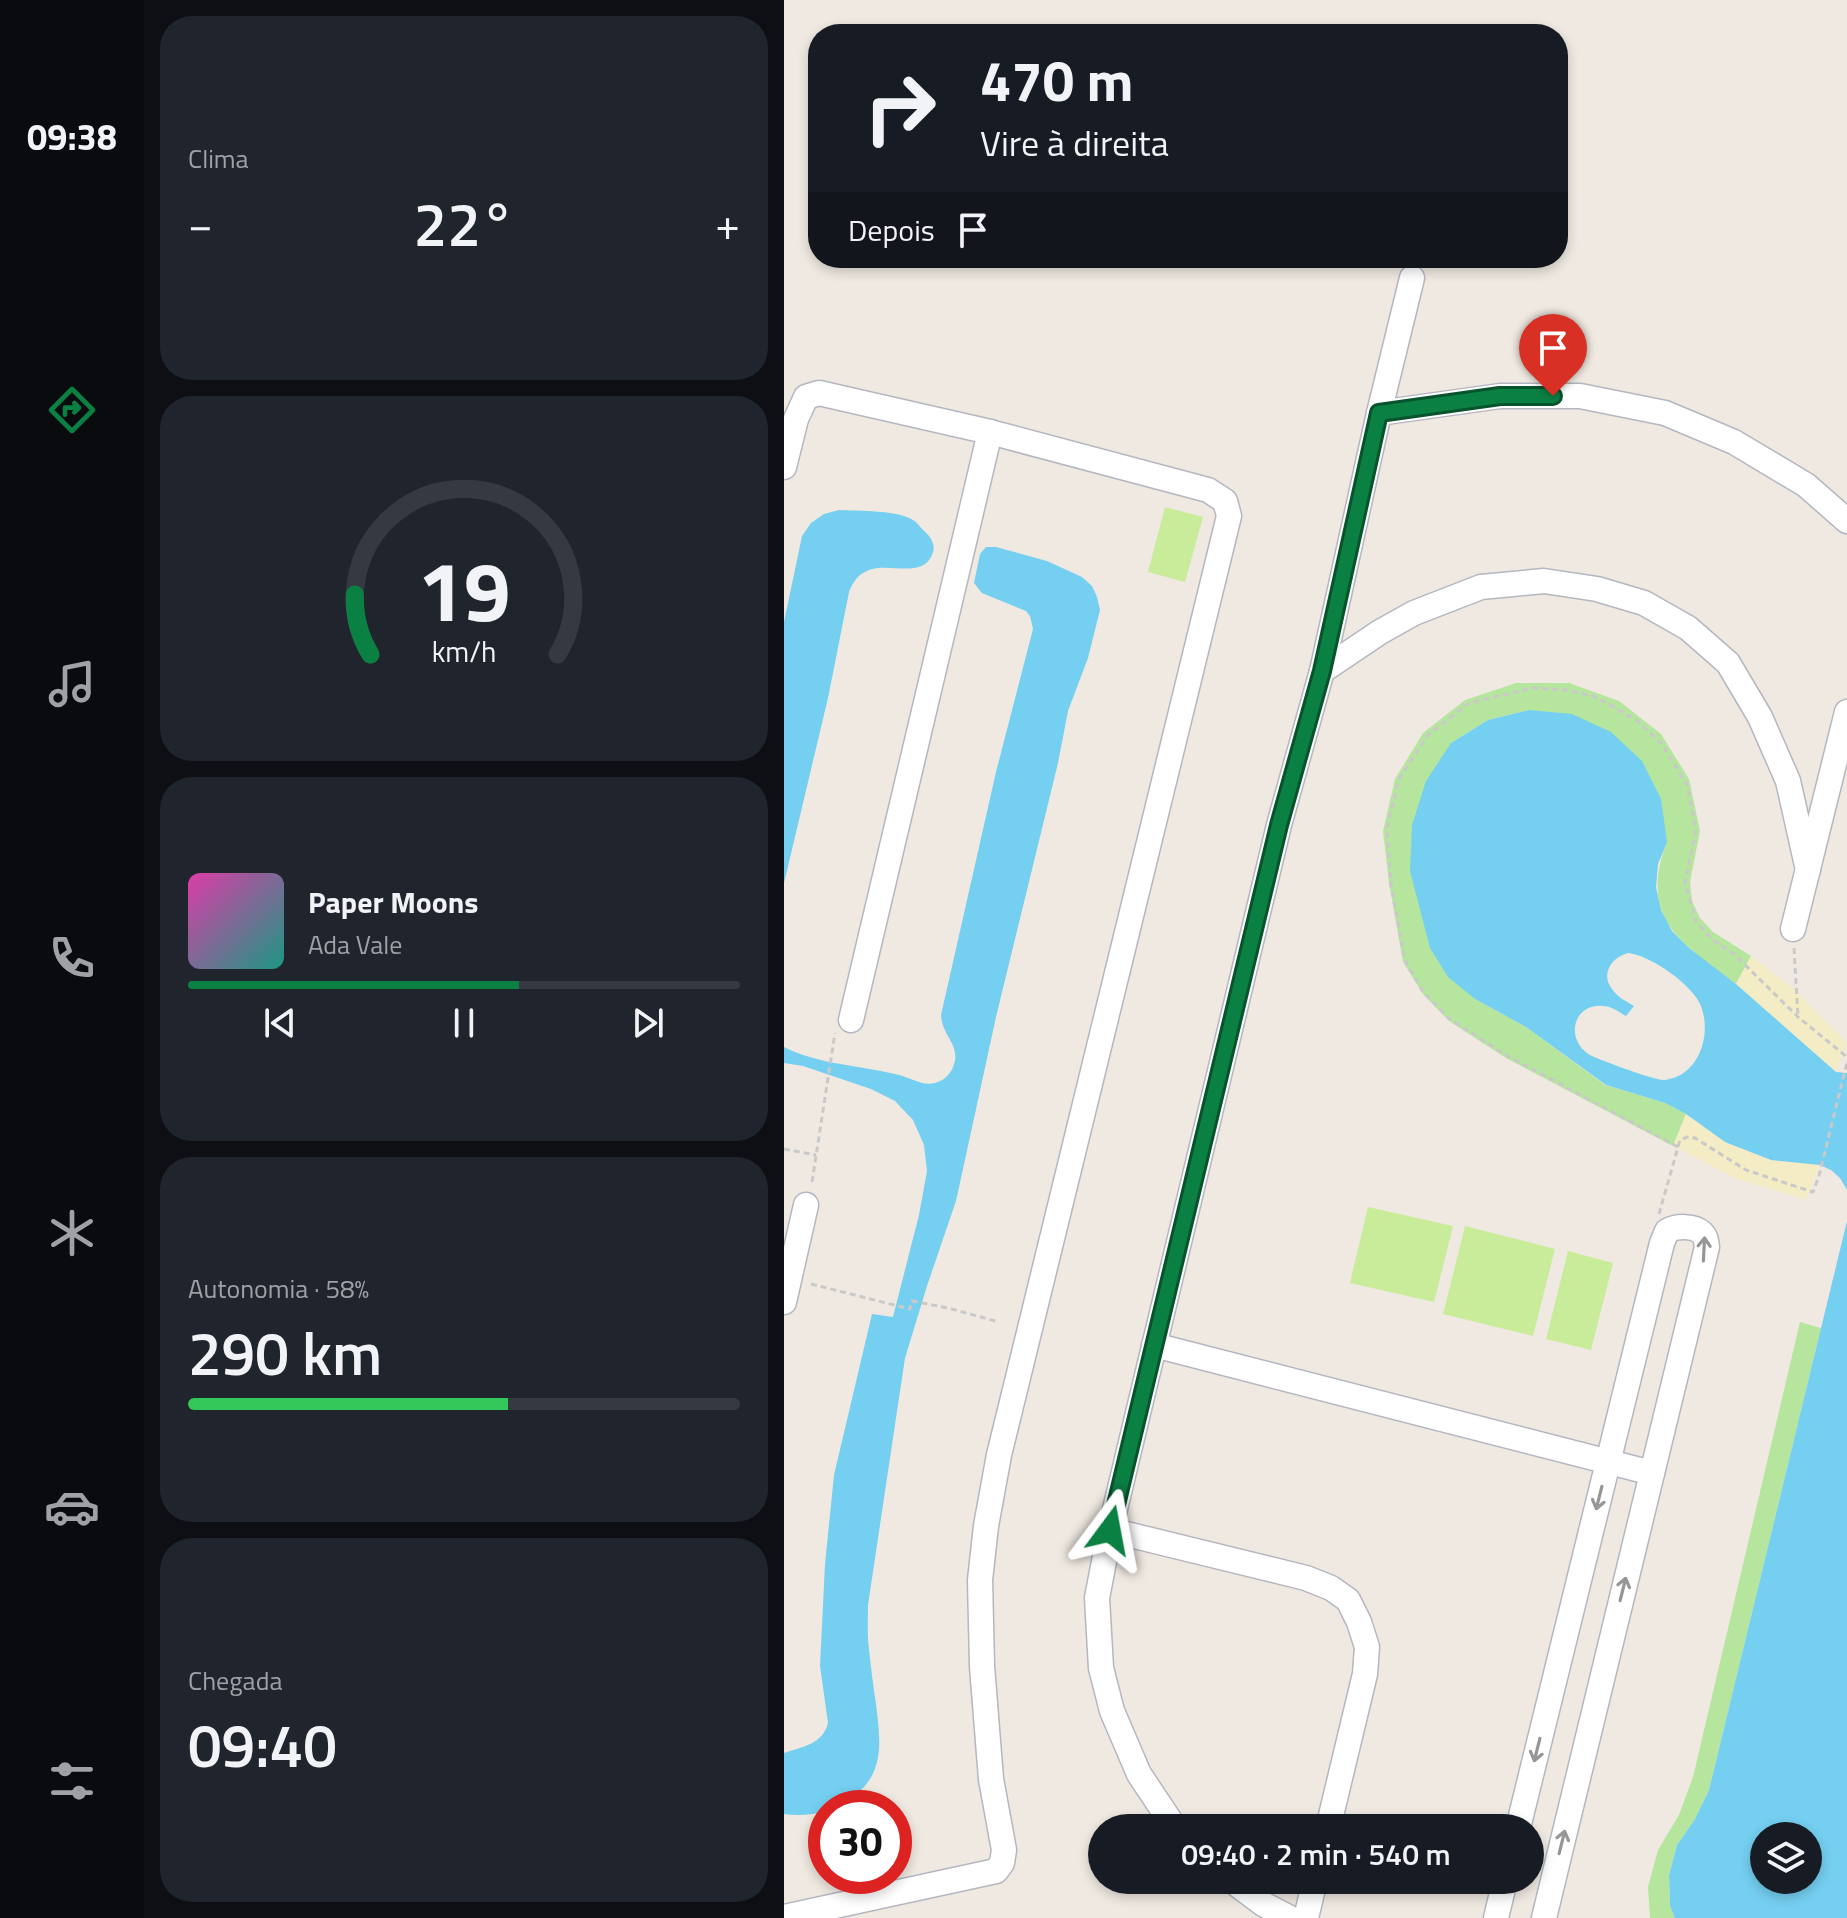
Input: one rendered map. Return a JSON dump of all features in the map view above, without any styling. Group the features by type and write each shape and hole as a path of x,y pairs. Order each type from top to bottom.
{"street":[{"path":"1166,1814 1139,1774 1112,1711 1101,1668 1097,1598 1110,1530 1279,825 1322,671 1412,278"},
{"path":"784,467 796,419 806,397 819,393 990,432 1208,490 1225,501 1229,516 999,1455 986,1526 980,1580 982,1666 991,1779 1004,1850 1002,1863 996,1871 784,1917"},
{"path":"1379,413 1500,396 1580,396 1665,413 1734,442 1806,485 1847,521"},
{"path":"843,1027 990,432"},
{"path":"1322,671 1414,613 1481,587 1544,581 1597,589 1644,603 1688,628 1728,663 1760,717 1788,781 1808,870"},
{"path":"1793,929 1847,712"},
{"path":"784,1302 809,1193"},
{"path":"1521,1814 1665,1236 1675,1226 1699,1230 1705,1236 1707,1247 1544,1918"},
{"path":"1655,1271 1699,1281"},
{"path":"1154,1345 1652,1473"},
{"path":"1110,1530 1306,1578 1331,1588 1348,1600 1367,1647 1365,1674 1331,1814"},
{"path":"1250,1894 1290,1918"},
{"path":"1306,1918 1312,1894"},
{"path":"1496,1918 1502,1894"}],"path":[{"path":"1665,1236 1654,1229 1678,1147 1680,1140 1687,1137 1695,1138 1746,1170 1813,1192 1847,1060 1696,922 1685,883 1696,830 1687,785 1662,744 1636,720 1594,696 1566,690 1533,688 1469,703 1428,735 1399,779 1387,829 1391,885 1405,960 1423,992 1450,1019 1506,1055 1678,1147"},
{"path":"1793,929 1798,1017"},
{"path":"809,1193 831,1057 843,1027"},
{"path":"784,1149 816,1155"},
{"path":"811,1284 910,1309 912,1301 999,1322"}],"green space":[{"path":"1165,507 1203,517 1185,582 1148,572"},
{"path":"1516,683 1569,683 1619,701 1661,734 1689,779 1700,831 1690,882 1692,901 1700,918 1713,932 1751,956 1736,984 1682,941 1661,909 1658,890 1659,868 1667,841 1529,710 1488,720 1451,743 1475,999 1526,1027 1605,1085 1665,1103 1686,1114 1673,1146 1506,1058 1449,1021 1423,994 1403,962 1383,831 1395,779 1423,733 1465,700"},
{"path":"1368,1207 1453,1226 1434,1302 1350,1283"},
{"path":"1465,1226 1555,1249 1533,1336 1443,1314"},
{"path":"1568,1251 1613,1263 1591,1350 1546,1339"},
{"path":"1800,1322 1821,1328 1709,1790 1695,1819 1677,1845 1669,1874 1670,1906 1675,1918 1650,1918 1648,1887 1658,1850 1679,1815 1693,1777"}],"sand":[{"path":"1751,956 1794,989 1847,1043 1836,1072 1736,984"},
{"path":"1686,1114 1725,1142 1771,1160 1820,1165 1806,1200 1737,1179 1673,1146"}],"water":[{"path":"839,510 906,517 916,522 930,537 933,551 921,566 877,568 865,572 856,579 849,592 828,698 784,883 784,622 802,536 811,523 824,514"},
{"path":"986,547 996,547 1047,561 1082,577 1092,586 1100,610 1088,658 1068,711 956,1201 905,1358 868,1605 868,1643 879,1730 876,1766 861,1790 808,1790 808,1814 784,1814 784,1753 817,1740 828,1723 820,1666 825,1564 834,1475 872,1314 893,1317 927,1171 924,1145 913,1120 895,1101 871,1089 803,1066 784,1063 784,1047 812,1058 926,1083 941,1081 953,1067 955,1053 941,1015 996,772 1033,629 1026,611 982,593 974,583 980,554"},
{"path":"1529,710 1572,714 1611,732 1642,761 1661,799 1667,842 1658,864 1656,887 1661,910 1672,931 1836,1072 1847,1073 1847,1190 1840,1178 1820,1165 1771,1160 1725,1142 1665,1103 1606,1085 1526,1027 1475,999 1448,977 1430,948 1410,871 1412,825 1426,781 1451,743 1488,720","holes":["1628,953 1659,965 1680,981 1701,1006 1705,1029 1700,1052 1687,1071 1677,1077 1660,1080 1594,1057 1584,1051 1575,1034 1578,1017 1592,1007 1609,1007 1626,1016 1634,1006 1614,992 1607,978 1617,958"]},
{"path":"1847,1221 1847,1918 1675,1918 1670,1906 1669,1875 1677,1845 1695,1819 1709,1790"}],"route":[{"path":"1110,1530 1279,825 1322,671 1379,413 1500,396 1553,396"}]}
